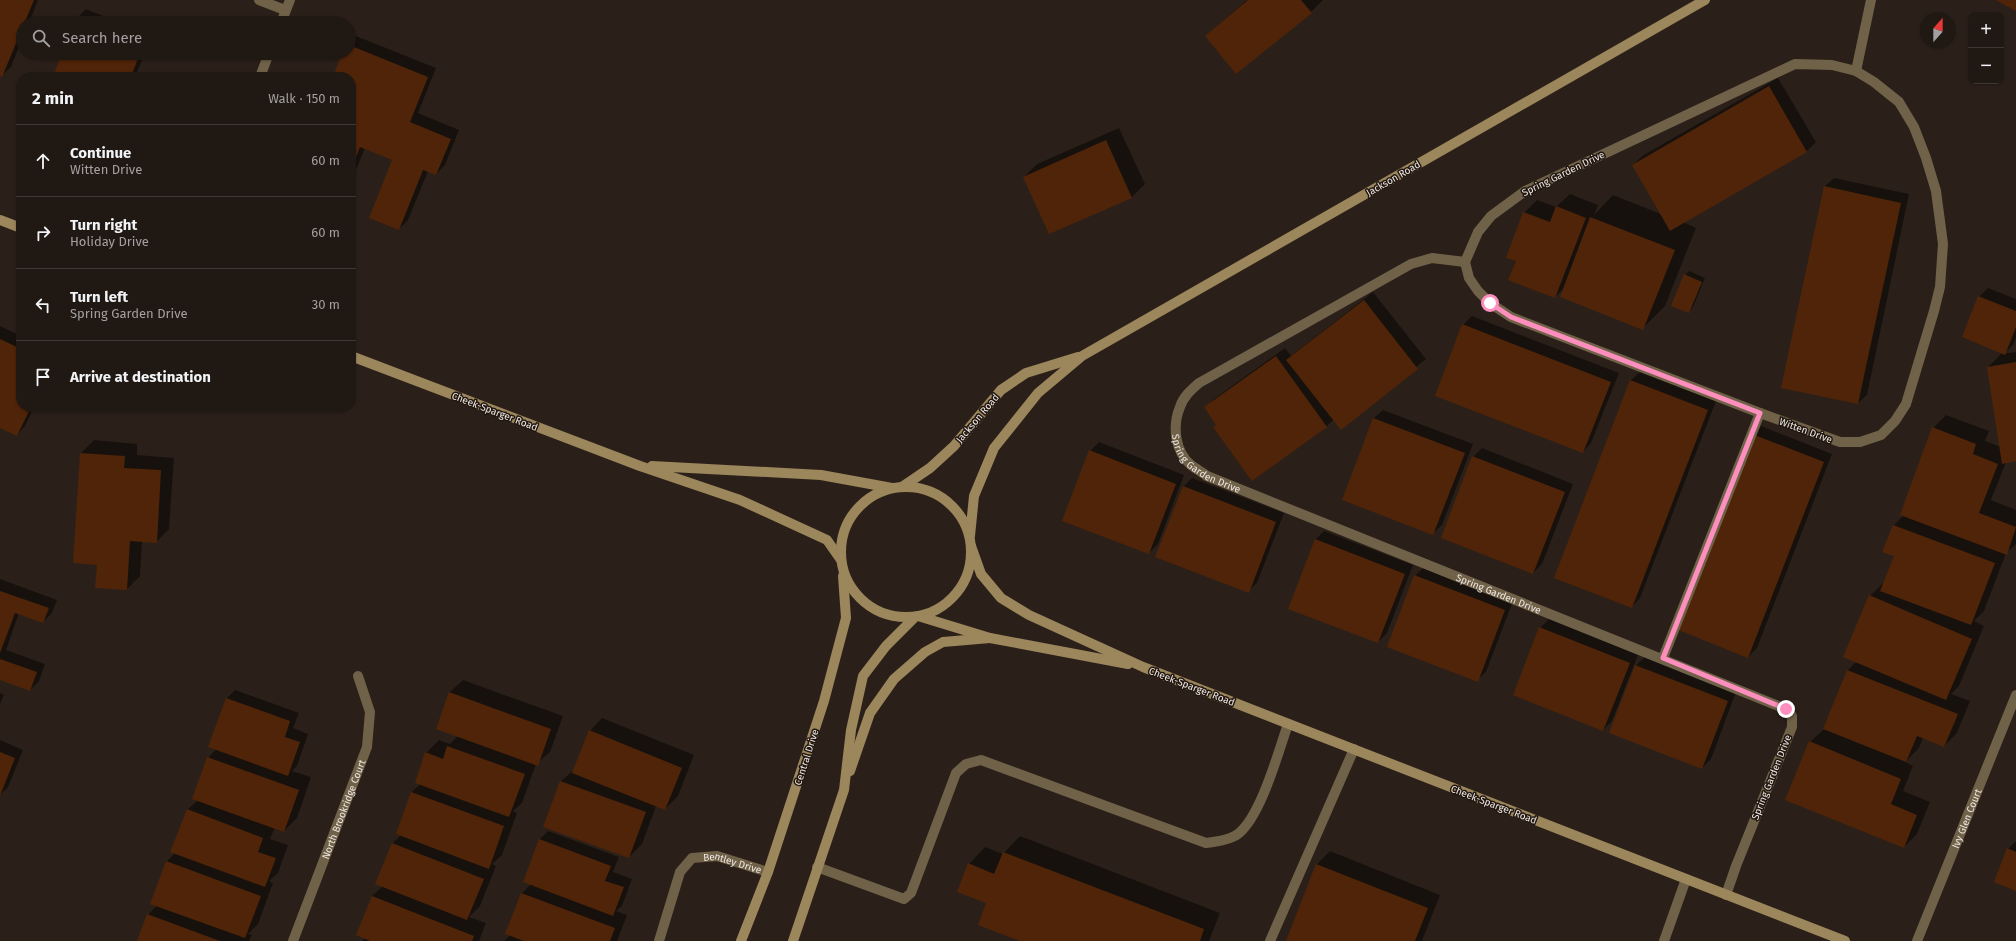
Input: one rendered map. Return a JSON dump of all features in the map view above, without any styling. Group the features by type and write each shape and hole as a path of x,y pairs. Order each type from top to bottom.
{"main road":[{"name":"Jackson Road","path":"970,541 974,496 994,448 1038,393 1082,356 1705,0"},
{"path":"0,220 16,226"},
{"name":"Jackson Road","path":"897,488 930,468 954,446 1001,390 1026,373 1082,356"},
{"name":"Cheek-Sparger Road","path":"356,358 640,466 740,500 827,540 842,564"},
{"name":"Cheek-Sparger Road","path":"640,466 821,475 897,488"},
{"path":"897,488 920,489 938,496 953,507 964,522 970,541 970,565 966,577 952,598 936,610 917,616 896,616 876,610 861,598 848,583 842,564 842,541 846,528 859,507 874,495 897,488"},
{"name":"Cheek-Sparger Road","path":"970,541 982,574 1001,598 1029,615 1143,667 1845,941"},
{"name":"Central Drive","path":"741,941 768,872 824,701 846,618 842,564"},
{"path":"844,790 851,730 864,676 886,646 917,616"},
{"name":"Cheek-Sparger Road","path":"917,616 990,638 1143,667"},
{"path":"794,941 817,868 870,714 894,679 925,652 943,642 990,638"}],"street":[{"path":"259,0 286,10"},
{"path":"284,16 290,0"},
{"path":"1856,71 1871,0"},
{"path":"262,72 266,60"},
{"name":"Spring Garden Drive","path":"1726,895 1736,866 1792,727 1792,716 1786,709 1663,658 1207,476 1190,465 1180,450 1176,436 1176,420 1180,406 1187,394 1198,383 1411,264 1432,258 1465,262 1478,232 1491,216 1525,191 1795,64 1832,65 1856,71"},
{"name":"Witten Drive","path":"1465,262 1469,278 1478,291 1490,303 1511,317 1760,413 1840,442 1860,442 1881,435 1895,421 1906,404 1940,287 1943,244 1936,191 1926,158 1914,127 1899,102 1874,82 1856,71"},
{"path":"1663,658 1760,413"},
{"name":"North Brookridge Court","path":"293,941 367,747 370,712 358,676"},
{"name":"Ivy Glen Court","path":"1917,941 2016,695"},
{"path":"817,868 904,899 911,893 956,773 966,764 981,760 1206,843 1218,841 1238,834 1258,808 1288,724"},
{"path":"1270,941 1354,749"},
{"name":"Bentley Drive","path":"660,941 680,872 692,858 717,856 768,872"},
{"path":"1664,941 1686,879"}],"building":[{"path":"0,0 34,0 27,16 16,16 16,43 2,77 0,76"},
{"path":"1248,0 1301,0 1312,13 1236,74 1205,36"},
{"path":"1996,0 2016,0 2016,11"},
{"path":"356,48 428,77 410,122 451,139 436,175 423,170 399,230 369,218 392,160 360,147 356,157 356,72 335,72 339,60 356,60"},
{"path":"59,60 137,60 133,72 55,72"},
{"path":"1769,86 1807,152 1670,231 1632,165"},
{"path":"1106,140 1132,198 1049,234 1023,177"},
{"path":"1824,186 1901,203 1858,404 1781,388"},
{"path":"1556,206 1586,218 1555,298 1508,280 1516,261 1506,258 1523,212 1550,222"},
{"path":"1590,217 1675,250 1643,330 1560,297"},
{"path":"1684,274 1702,282 1689,313 1671,306"},
{"path":"1978,296 2016,311 2016,327 2005,355 1962,337"},
{"path":"1364,300 1418,369 1341,430 1286,360"},
{"path":"1462,324 1611,382 1583,453 1435,396"},
{"path":"0,339 16,347 16,412 29,412 17,436 0,428"},
{"path":"1276,356 1327,427 1252,481 1213,427 1216,425 1204,407"},
{"path":"2016,362 2016,461 2002,464 1987,367"},
{"path":"1630,380 1708,410 1632,608 1554,578"},
{"path":"1373,418 1465,453 1433,535 1342,500"},
{"path":"1932,427 1976,444 1973,454 1998,464 1979,513 2016,527 2007,555 1900,515"},
{"path":"1752,434 1824,462 1748,658 1676,629"},
{"path":"1089,450 1176,484 1149,554 1062,521"},
{"path":"80,453 125,456 124,468 161,470 157,543 130,541 127,590 95,588 97,565 73,563"},
{"path":"1472,456 1565,492 1533,574 1441,538"},
{"path":"1183,486 1276,522 1249,593 1155,557"},
{"path":"1893,525 1995,563 1971,625 1880,591 1894,556 1882,552"},
{"path":"1315,539 1405,574 1378,643 1288,609"},
{"path":"1414,575 1505,610 1478,682 1387,647"},
{"path":"0,591 49,608 43,623 15,613 0,653"},
{"path":"1869,595 1972,639 1946,700 1843,657"},
{"path":"1539,627 1630,663 1603,731 1513,695"},
{"path":"0,659 37,672 30,691 0,680"},
{"path":"1635,665 1728,701 1702,769 1609,733"},
{"path":"1847,670 1958,714 1944,747 1917,736 1906,762 1823,729"},
{"path":"449,692 551,729 538,766 436,729"},
{"path":"226,698 290,721 285,737 300,742 288,776 208,747"},
{"path":"589,730 682,768 665,810 572,773"},
{"path":"1809,741 1901,779 1891,804 1917,815 1904,848 1785,800"},
{"path":"447,746 525,774 509,817 415,783 425,752 443,759"},
{"path":"0,752 15,758 0,796"},
{"path":"207,757 299,790 284,832 192,799"},
{"path":"560,781 646,812 629,858 543,827"},
{"path":"411,792 504,826 489,869 396,834"},
{"path":"187,809 263,838 258,852 276,858 265,887 170,852"},
{"path":"539,839 611,866 605,881 624,887 613,916 523,882"},
{"path":"392,843 484,879 467,920 375,884"},
{"path":"2007,848 2016,852 2016,891 1994,882"},
{"path":"1003,852 1204,929 1200,941 1020,941 978,925 986,903 957,892 968,863 994,874"},
{"path":"166,861 261,896 245,938 150,904"},
{"path":"1316,864 1428,908 1415,941 1286,941"},
{"path":"521,893 615,928 610,941 524,941 505,934"},
{"path":"372,896 474,936 472,941 370,941 356,935"},
{"path":"147,914 220,941 137,941"}],"route":[{"path":"1490,303 1511,317 1760,413 1663,658 1786,709"}]}
